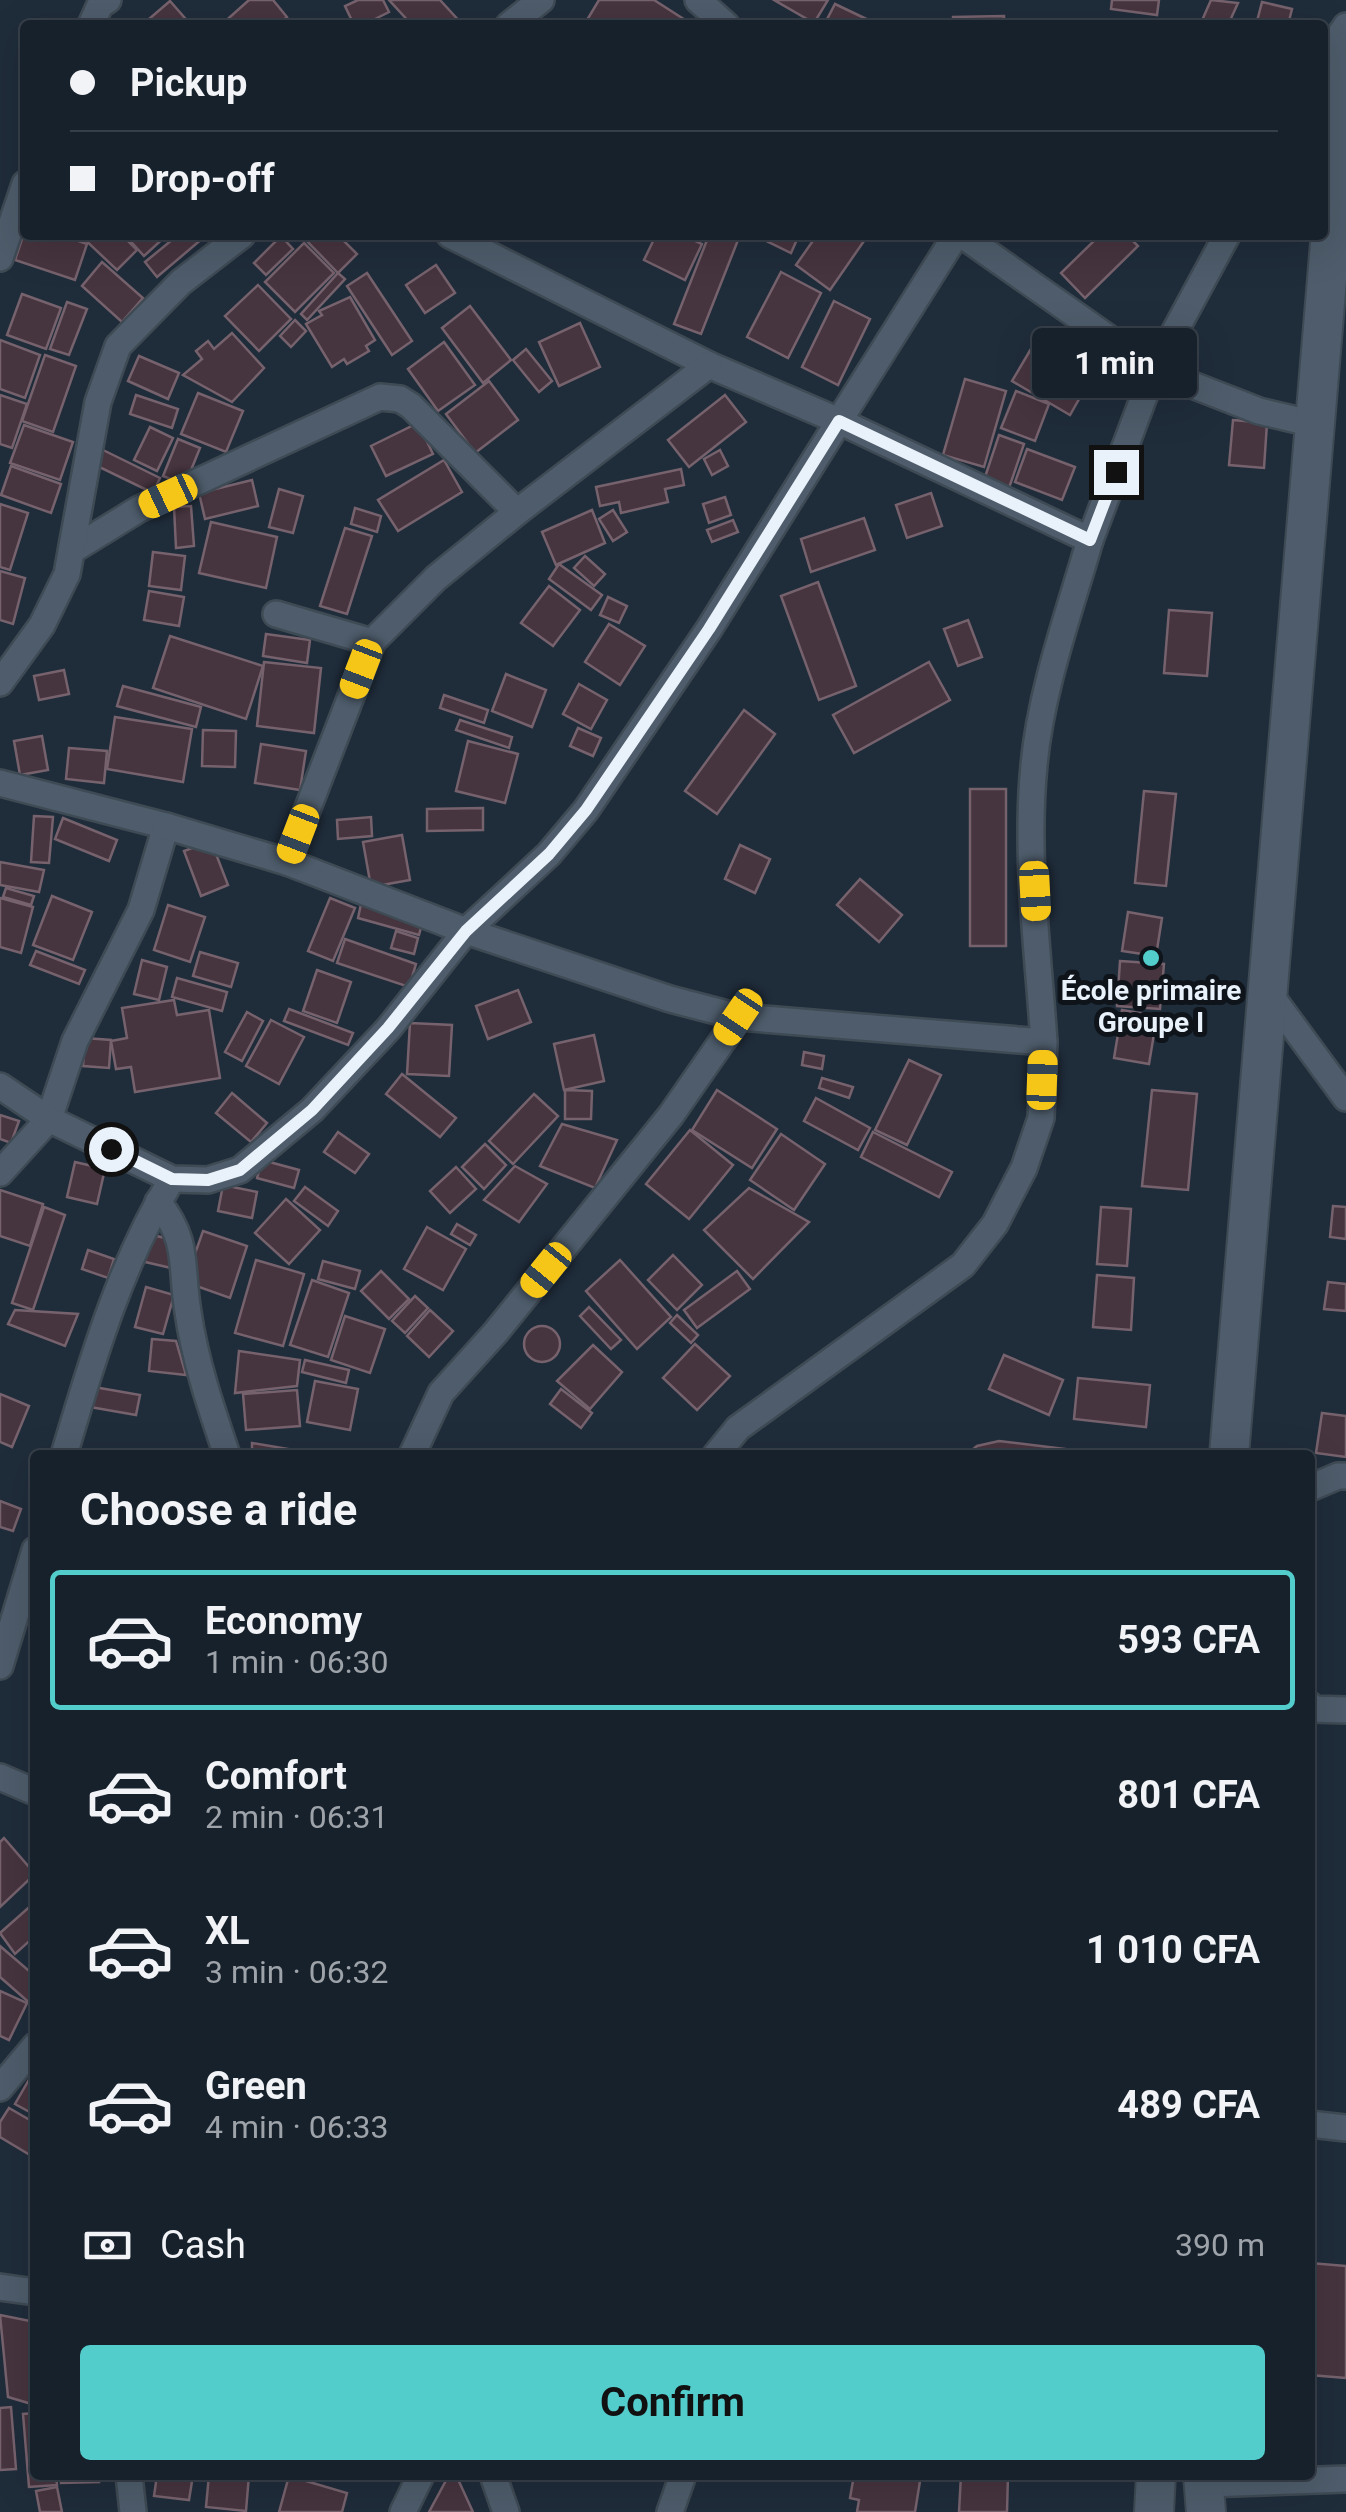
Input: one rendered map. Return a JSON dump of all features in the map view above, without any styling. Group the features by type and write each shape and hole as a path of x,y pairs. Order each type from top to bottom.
{"street":[{"path":"515,20 541,0"},
{"path":"698,0 720,20"},
{"path":"1328,52 1346,26"},
{"path":"1230,1450 1346,51"},
{"path":"0,258 20,199"},
{"path":"0,683 59,596 74,549 98,402 118,346 181,282 236,240"},
{"path":"460,240 708,366 839,421 1090,540"},
{"path":"0,1086 50,1119 172,1179 208,1180 240,1170 312,1110 388,1028 466,931 549,854 586,810 709,629 956,240"},
{"path":"966,240 1154,370 1259,411 1314,424"},
{"path":"720,1450 738,1428 963,1265 995,1224 1024,1168 1041,1118 1044,1042 1030,815 1034,760 1044,707 1090,540 1154,370 1224,240"},
{"path":"287,862 372,642 436,578 708,366"},
{"path":"74,549 139,509 380,397 390,396 411,406 517,512"},
{"path":"276,614 372,642"},
{"path":"0,783 287,862 466,931 670,999 738,1017 1044,1042"},
{"path":"0,1173 50,1119 75,1041 141,910 166,826"},
{"path":"1268,992 1346,1098"},
{"path":"414,1450 441,1392 496,1332 671,1115 738,1017"},
{"path":"65,1450 92,1359 130,1261 172,1179"},
{"path":"158,1202 180,1236 188,1313 207,1396 225,1450"},
{"path":"1315,1486 1346,1476"},
{"path":"0,1666 30,1567"},
{"path":"1315,1708 1346,1710"},
{"path":"0,1777 30,1790"},
{"path":"0,2088 30,2052"},
{"path":"1315,2125 1346,2128"},
{"path":"0,2287 30,2291"},
{"path":"1205,2490 1346,2479"},
{"path":"130,2480 133,2512"},
{"path":"403,2512 418,2480"},
{"path":"496,2480 506,2512"},
{"path":"670,2512 681,2480"},
{"path":"1154,2512 1156,2480"}],"building":[{"path":"249,0 273,0 287,17 284,20 227,20"},
{"path":"358,0 383,0 389,12 373,20 352,20 345,6"},
{"path":"389,0 440,0 458,20 407,20"},
{"path":"599,0 654,0 685,20 587,20"},
{"path":"774,0 828,0 816,20 809,20"},
{"path":"1112,0 1159,0 1157,15 1111,9"},
{"path":"1211,0 1238,3 1230,20 1202,20"},
{"path":"170,1 187,20 148,20"},
{"path":"1262,2 1292,9 1289,20 1257,20"},
{"path":"835,4 869,20 827,20"},
{"path":"1004,16 1004,20 953,20"},
{"path":"22,240 76,240 87,244 75,280 15,260"},
{"path":"85,240 127,240 137,250 117,270"},
{"path":"130,240 162,240 144,256"},
{"path":"172,240 201,240 157,277 145,262"},
{"path":"277,240 285,240 293,249 266,275 254,263"},
{"path":"306,240 343,240 357,254 338,273"},
{"path":"654,240 694,240 702,244 685,280 644,260"},
{"path":"707,240 738,240 701,334 674,324"},
{"path":"764,240 797,240 791,253"},
{"path":"814,240 864,241 830,290 796,265"},
{"path":"1095,240 1132,240 1138,246 1085,298 1061,273"},
{"path":"304,243 334,273 295,312 265,282"},
{"path":"102,262 143,298 122,322 82,286"},
{"path":"436,265 455,293 425,313 406,285"},
{"path":"781,272 821,293 788,358 747,337"},
{"path":"338,273 345,279 307,320 301,314"},
{"path":"367,273 412,341 392,355 347,286"},
{"path":"258,285 291,319 259,351 225,316"},
{"path":"22,294 61,308 46,349 7,335"},
{"path":"350,297 375,340 366,346 369,351 347,364 344,359 332,367 306,324 322,315 319,311"},
{"path":"834,301 870,319 838,385 802,367"},
{"path":"67,302 87,309 69,355 50,349"},
{"path":"470,306 511,360 483,383 442,328"},
{"path":"295,320 306,331 291,347 280,336"},
{"path":"580,323 600,367 559,386 539,342"},
{"path":"232,333 264,368 232,402 183,375 202,359 196,351 208,341 214,349"},
{"path":"1038,337 1095,371 1070,415 1012,381"},
{"path":"0,340 40,355 25,398 0,389"},
{"path":"444,342 475,385 438,411 408,369"},
{"path":"526,349 552,381 539,392 513,360"},
{"path":"45,355 76,366 53,432 22,421"},
{"path":"139,356 179,373 168,399 128,381"},
{"path":"965,379 1006,391 984,467 943,455"},
{"path":"489,381 518,420 475,453 446,414"},
{"path":"1016,391 1049,404 1035,441 1001,428"},
{"path":"198,393 243,411 226,452 181,434"},
{"path":"0,395 27,404 12,448 0,444"},
{"path":"136,395 178,409 172,428 130,414"},
{"path":"725,395 746,422 689,467 668,440"},
{"path":"1233,420 1267,423 1264,468 1229,465"},
{"path":"418,423 433,454 386,476 371,446"},
{"path":"24,425 73,442 60,480 10,463"},
{"path":"150,427 173,438 157,471 134,460"},
{"path":"999,435 1024,444 1009,488 984,480"},
{"path":"178,439 200,448 185,485 163,476"},
{"path":"1027,449 1075,467 1062,500 1015,482"},
{"path":"103,450 160,478 153,493 95,465"},
{"path":"720,450 728,466 712,475 704,459"},
{"path":"444,460 462,492 398,531 378,500"},
{"path":"11,466 61,484 51,513 1,495"},
{"path":"681,469 684,485 665,489 668,502 621,513 619,502 600,506 596,487"},
{"path":"252,480 258,506 205,519 199,493"},
{"path":"279,489 303,496 293,533 269,527"},
{"path":"931,493 942,526 907,538 896,505"},
{"path":"725,497 731,515 709,523 703,504"},
{"path":"0,504 28,513 10,570 0,567"},
{"path":"191,506 194,546 176,548 174,507"},
{"path":"355,508 381,516 377,532 351,524"},
{"path":"592,510 605,543 556,565 542,532"},
{"path":"613,510 627,532 613,541 599,519"},
{"path":"864,518 875,550 811,572 801,539"},
{"path":"733,520 738,532 712,542 707,530"},
{"path":"211,522 277,537 266,588 199,573"},
{"path":"345,528 372,536 347,614 320,606"},
{"path":"153,552 185,556 181,590 149,586"},
{"path":"585,556 605,574 594,586 574,568"},
{"path":"559,564 602,595 591,610 549,579"},
{"path":"0,571 25,578 13,624 0,620"},
{"path":"818,582 856,686 819,700 781,596"},
{"path":"549,586 580,610 553,646 521,623"},
{"path":"149,591 184,597 179,626 144,620"},
{"path":"608,597 627,606 619,623 600,615"},
{"path":"1169,610 1212,613 1207,676 1164,673"},
{"path":"968,620 982,657 958,666 944,629"},
{"path":"609,624 645,646 620,685 585,662"},
{"path":"266,634 310,640 307,663 263,656"},
{"path":"170,636 263,666 246,719 153,688"},
{"path":"264,662 321,668 314,733 257,726"},
{"path":"929,662 950,700 854,753 833,715"},
{"path":"64,670 69,694 39,700 34,676"},
{"path":"506,674 546,690 532,727 492,711"},
{"path":"579,684 607,700 591,729 563,714"},
{"path":"123,686 201,707 196,727 117,706"},
{"path":"444,695 488,710 484,723 440,708"},
{"path":"744,710 775,734 717,814 685,791"},
{"path":"115,717 192,729 183,782 107,769"},
{"path":"460,720 512,737 509,748 456,730"},
{"path":"578,728 601,738 593,756 570,746"},
{"path":"203,730 236,731 235,767 202,766"},
{"path":"42,736 48,770 20,775 14,741"},
{"path":"468,741 518,754 505,803 456,791"},
{"path":"261,744 306,751 300,790 255,783"},
{"path":"69,748 107,751 104,783 66,779"},
{"path":"970,789 1006,789 1006,946 970,946"},
{"path":"1144,791 1176,794 1166,886 1135,883"},
{"path":"483,808 483,830 427,831 427,809"},
{"path":"34,816 53,817 49,863 31,862"},
{"path":"371,817 372,836 338,839 337,820"},
{"path":"63,818 117,840 109,861 55,839"},
{"path":"402,835 410,880 371,887 363,842"},
{"path":"211,841 228,885 201,896 184,851"},
{"path":"740,845 770,859 755,893 725,879"},
{"path":"0,862 44,870 39,892 0,885"},
{"path":"860,879 902,915 879,942 837,905"},
{"path":"6,888 34,896 31,905 3,897"},
{"path":"52,896 92,912 73,960 33,945"},
{"path":"0,898 33,907 21,953 0,947"},
{"path":"330,898 355,908 333,961 308,951"},
{"path":"361,904 423,920 419,935 358,918"},
{"path":"168,905 205,917 190,962 154,950"},
{"path":"1128,912 1162,918 1156,956 1122,951"},
{"path":"396,931 418,938 414,954 391,948"},
{"path":"345,939 416,964 409,987 337,963"},
{"path":"36,951 85,970 79,984 30,965"},
{"path":"200,952 238,963 231,987 193,976"},
{"path":"142,960 167,967 159,1000 134,994"},
{"path":"1120,961 1164,964 1160,1009 1117,1006"},
{"path":"317,970 351,982 337,1023 303,1011"},
{"path":"177,978 227,992 222,1011 172,997"},
{"path":"518,990 531,1022 488,1039 476,1006"},
{"path":"174,1000 177,1015 209,1010 220,1078 135,1092 131,1067 116,1069 111,1041 127,1038 122,1008"},
{"path":"289,1009 353,1033 348,1045 284,1021"},
{"path":"1122,1010 1157,1016 1149,1064 1114,1058"},
{"path":"247,1012 263,1021 242,1061 225,1052"},
{"path":"271,1020 304,1037 279,1084 246,1066"},
{"path":"410,1023 452,1025 449,1076 407,1074"},
{"path":"594,1035 604,1081 564,1090 554,1044"},
{"path":"85,1038 111,1040 109,1068 83,1066"},
{"path":"804,1052 824,1056 822,1069 802,1065"},
{"path":"909,1060 941,1075 907,1145 875,1130"},
{"path":"402,1074 456,1118 440,1137 386,1094"},
{"path":"822,1078 853,1087 849,1098 819,1088"},
{"path":"565,1090 592,1091 591,1119 565,1119"},
{"path":"717,1090 777,1129 752,1168 692,1130"},
{"path":"1152,1090 1197,1094 1188,1190 1142,1186"},
{"path":"232,1093 267,1123 251,1142 216,1113"},
{"path":"534,1094 558,1116 513,1164 489,1141"},
{"path":"816,1098 870,1128 858,1150 804,1121"},
{"path":"0,1115 19,1121 11,1143 0,1139"},
{"path":"562,1124 617,1140 595,1188 540,1166"},
{"path":"690,1130 733,1165 689,1219 646,1184"},
{"path":"338,1132 369,1154 355,1173 324,1152"},
{"path":"873,1132 952,1172 939,1197 861,1157"},
{"path":"781,1134 825,1164 794,1210 750,1180"},
{"path":"485,1144 506,1165 484,1189 462,1167"},
{"path":"262,1160 299,1170 294,1188 257,1178"},
{"path":"75,1162 105,1169 97,1204 67,1197"},
{"path":"515,1166 547,1184 519,1222 484,1200"},
{"path":"456,1167 476,1189 450,1213 430,1191"},
{"path":"223,1185 257,1192 252,1218 218,1211"},
{"path":"305,1187 338,1211 328,1226 294,1201"},
{"path":"749,1188 809,1222 753,1279 704,1230"},
{"path":"0,1190 43,1204 30,1246 0,1236"},
{"path":"286,1199 320,1230 289,1264 255,1233"},
{"path":"1333,1206 1346,1207 1346,1239 1330,1237"},
{"path":"44,1207 65,1215 33,1310 12,1303"},
{"path":"1101,1207 1131,1209 1127,1266 1097,1264"},
{"path":"457,1224 476,1235 470,1245 451,1234"},
{"path":"427,1227 466,1249 443,1290 404,1269"},
{"path":"203,1231 247,1246 230,1298 185,1282"},
{"path":"148,1234 178,1241 171,1268 141,1261"},
{"path":"88,1250 114,1259 108,1278 82,1269"},
{"path":"673,1255 702,1285 677,1310 648,1280"},
{"path":"256,1260 304,1274 283,1346 235,1333"},
{"path":"620,1260 671,1317 637,1349 586,1291"},
{"path":"323,1261 360,1271 355,1289 318,1279"},
{"path":"381,1271 409,1299 389,1319 361,1291"},
{"path":"737,1271 750,1289 697,1328 684,1310"},
{"path":"1097,1275 1134,1278 1131,1330 1093,1327"},
{"path":"312,1280 349,1293 328,1357 290,1345"},
{"path":"1328,1282 1346,1284 1346,1311 1324,1309"},
{"path":"146,1287 174,1295 163,1334 135,1327"},
{"path":"415,1296 428,1308 405,1333 392,1321"},
{"path":"589,1307 621,1340 611,1349 580,1316"},
{"path":"15,1310 78,1314 65,1346 8,1324"},
{"path":"430,1310 453,1331 429,1357 407,1336"},
{"path":"677,1315 698,1335 691,1343 670,1323"},
{"path":"345,1316 385,1329 370,1373 331,1360"},
{"path":"542,1326 555,1331 560,1344 555,1357 542,1362 529,1357 524,1344 529,1331"},
{"path":"152,1339 176,1341 186,1375 149,1371"},
{"path":"695,1344 730,1376 697,1410 663,1378"},
{"path":"593,1345 622,1372 590,1409 557,1381"},
{"path":"239,1351 300,1360 297,1386 235,1393"},
{"path":"1004,1355 1063,1380 1049,1415 989,1389"},
{"path":"305,1360 349,1370 346,1383 302,1372"},
{"path":"1078,1378 1150,1385 1146,1427 1074,1419"},
{"path":"315,1381 358,1389 350,1430 307,1422"},
{"path":"94,1387 140,1395 136,1415 90,1407"},
{"path":"561,1389 592,1413 581,1428 550,1404"},
{"path":"297,1390 300,1426 246,1430 243,1394"},
{"path":"0,1394 29,1406 12,1447 0,1442"},
{"path":"1322,1413 1346,1416 1346,1457 1316,1453"},
{"path":"999,1441 1073,1450 972,1450"},
{"path":"252,1443 294,1450 252,1450"},
{"path":"0,1501 21,1509 13,1531 0,1527"},
{"path":"4,1838 30,1868 30,1879 0,1907 0,1842"},
{"path":"30,1906 30,1940 15,1954 0,1933"},
{"path":"0,1946 30,1972 30,2003 0,1977"},
{"path":"0,1991 27,2003 9,2040 0,2036"},
{"path":"30,2078 30,2112 15,2104"},
{"path":"9,2108 30,2120 30,2155 0,2137 0,2122"},
{"path":"1315,2263 1346,2266 1346,2378 1315,2375"},
{"path":"0,2315 30,2321 30,2404 8,2397"},
{"path":"11,2407 16,2469 0,2470 0,2408"},
{"path":"30,2413 30,2480 56,2480 57,2485 29,2487 23,2414"},
{"path":"61,2480 99,2480 99,2482"},
{"path":"156,2480 192,2480 189,2500 154,2496"},
{"path":"209,2480 249,2480 246,2511 206,2507"},
{"path":"288,2480 303,2480 347,2493 342,2512 279,2512"},
{"path":"446,2480 458,2480 473,2512 429,2512"},
{"path":"853,2480 920,2480 915,2512 857,2512 859,2500 850,2498"},
{"path":"961,2480 1008,2480 1007,2512 959,2512"},
{"path":"57,2487 62,2512 40,2512 36,2491"}],"place":[{"name":"École primaire Groupe I","path":"1151,958"}],"route":[{"path":"111,1149 172,1179 208,1180 240,1170 312,1110 388,1028 466,931 549,854 586,810 709,629 839,421 1090,540 1116,472"}]}
